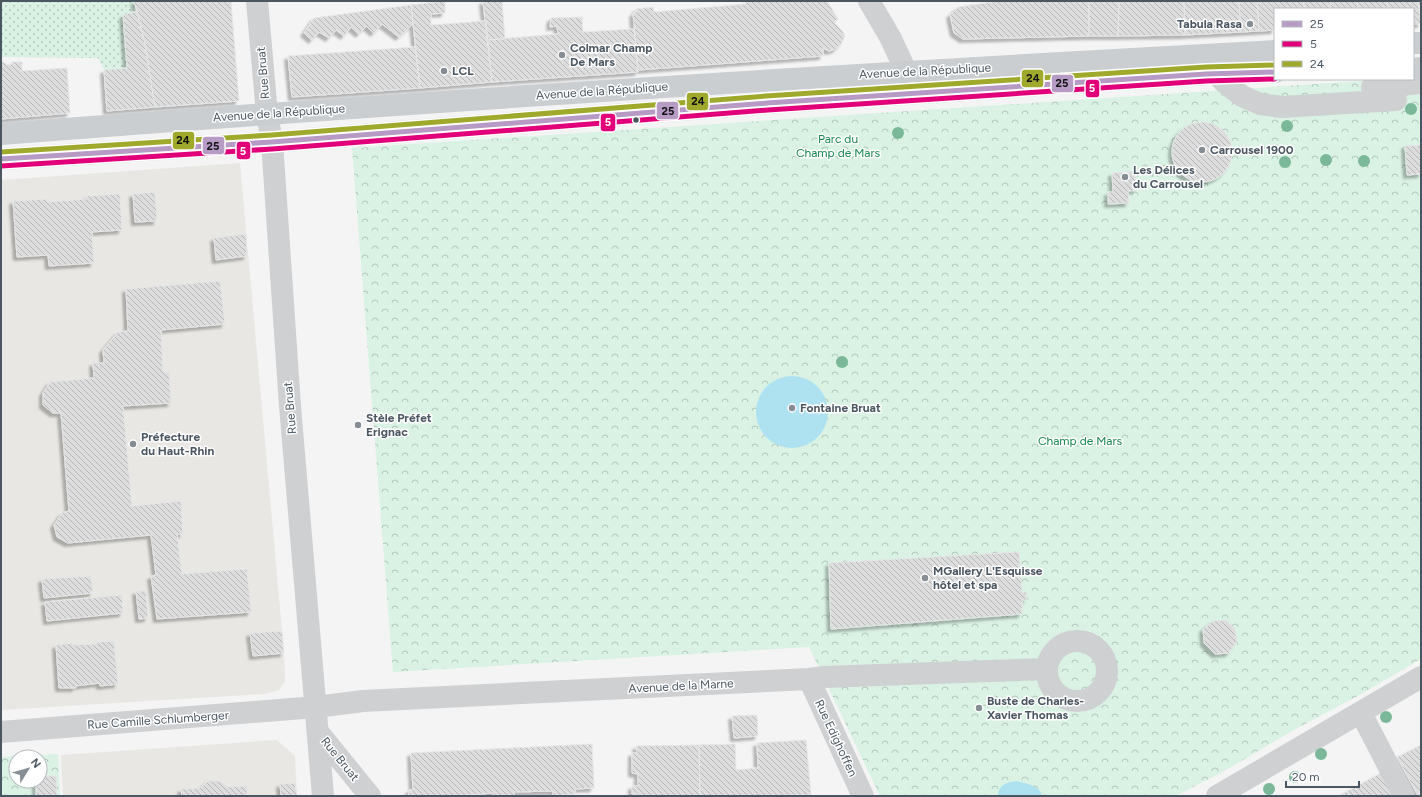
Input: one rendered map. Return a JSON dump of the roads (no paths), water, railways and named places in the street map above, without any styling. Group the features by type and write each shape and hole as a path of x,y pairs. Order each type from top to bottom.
{"main road":[{"name":"Avenue de la République","path":"1,134 267,114 906,71 1274,51"},
{"name":"Avenue de la République","path":"1,159 272,142 910,93 1216,74 1274,72"}],"street":[{"name":"Rue Bruat","path":"257,1 267,114 272,142 290,406 318,732 370,796"},
{"path":"875,1 906,71 910,93"},
{"path":"1216,74 1242,96 1260,104 1282,107 1396,100"},
{"path":"1285,94 1421,83"},
{"name":"Avenue de la Marne","path":"316,708 363,701 810,679 824,677 1046,669"},
{"path":"1225,794 1421,677"},
{"name":"Rue Edighoffen","path":"810,679 863,796"},
{"name":"Rue Camille Schlumberger","path":"1,732 316,708"},
{"path":"1360,713 1404,796"},
{"path":"318,732 323,796"}],"water":[{"name":"Fontaine Bruat","path":"785,376 799,376 806,378 818,386 826,398 828,412 826,426 818,438 806,446 799,448 785,448 778,446 766,438 758,426 756,419 756,405 758,398 766,386 778,378"},
{"path":"1017,781 1036,787 1041,792 1042,796 998,796 998,792 1001,787 1010,782"}],"place":[{"name":"Tabula Rasa","path":"1250,24"},
{"name":"Colmar Champ De Mars","path":"562,55"},
{"name":"LCL","path":"444,71"},
{"name":"Carrousel 1900","path":"1202,150"},
{"name":"Les Délices du Carrousel","path":"1125,177"},
{"name":"Fontaine Bruat","path":"792,408"},
{"name":"Stèle Préfet Erignac","path":"358,425"},
{"name":"Préfecture du Haut-Rhin","path":"133,444"},
{"name":"MGallery L'Esquisse hôtel et spa","path":"925,578"},
{"name":"Buste de Charles- Xavier Thomas","path":"979,708"}],"park label":[{"name":"Parc du Champ de Mars","path":"838,146"},
{"name":"Champ de Mars","path":"1080,441"}]}
